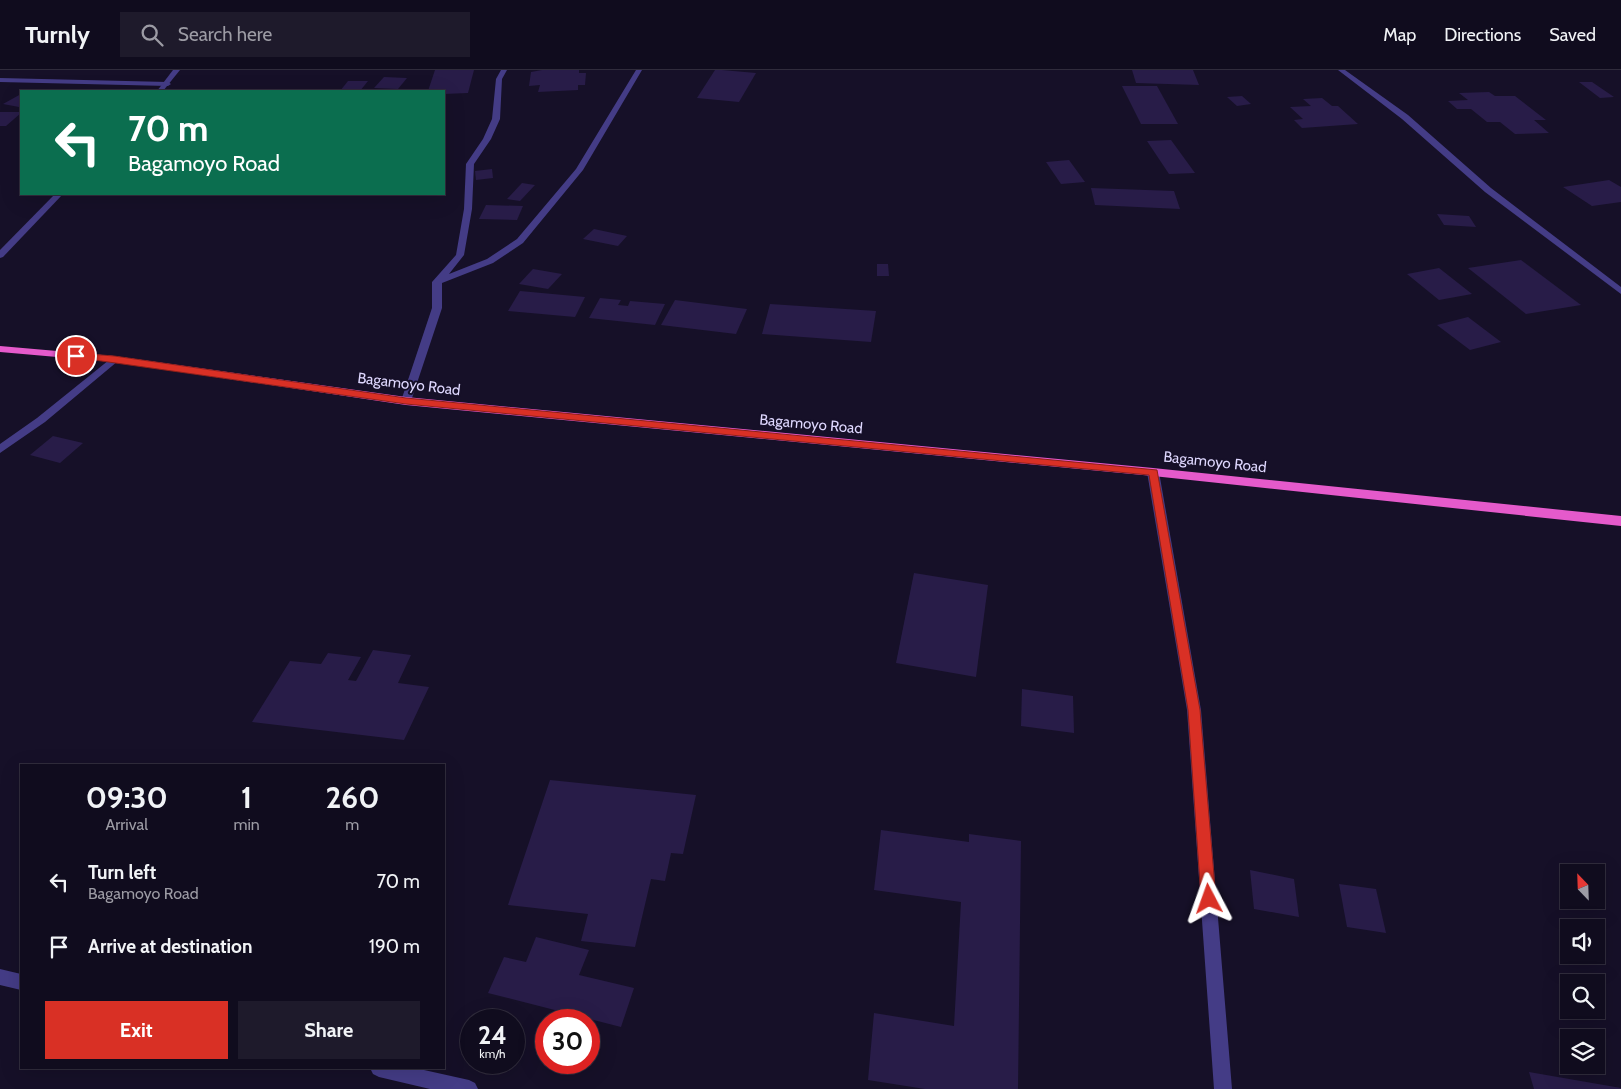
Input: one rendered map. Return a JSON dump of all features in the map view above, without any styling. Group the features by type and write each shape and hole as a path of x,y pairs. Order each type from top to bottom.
{"highway":[{"name":"Bagamoyo Road","path":"0,349 114,359 406,401 1153,472 1621,521"}],"street":[{"path":"161,90 168,84 177,70"},
{"path":"406,401 437,308 437,282 460,255 468,209 470,164 488,139 496,119 499,79 504,70"},
{"path":"437,282 490,261 520,241 579,170 639,70"},
{"path":"1341,70 1405,117 1488,190 1621,291"},
{"path":"0,80 168,84"},
{"path":"0,255 58,195"},
{"path":"0,449 41,420 114,359"},
{"path":"1153,472 1194,710 1223,1089"},
{"path":"0,977 20,982"},
{"path":"383,1069 469,1089"}],"building":[{"path":"435,70 474,70 468,93 445,94 445,90 428,90"},
{"path":"542,70 579,70 579,73 586,73 585,85 578,85 578,90 538,92 540,85 529,86 531,72"},
{"path":"715,70 756,73 739,102 697,98"},
{"path":"1132,70 1193,70 1199,85 1136,83"},
{"path":"384,77 407,78 398,89 374,88"},
{"path":"348,81 368,81 361,90 341,90"},
{"path":"1579,82 1592,82 1614,97 1600,98"},
{"path":"1122,86 1157,86 1178,124 1141,124"},
{"path":"1489,92 1495,96 1515,96 1546,120 1534,120 1549,133 1515,134 1500,122 1487,122 1471,109 1457,109 1448,101 1468,100 1459,93"},
{"path":"20,95 19,107 3,104"},
{"path":"1242,96 1251,104 1237,106 1227,97"},
{"path":"1322,98 1332,106 1338,106 1358,124 1302,128 1294,120 1303,119 1290,107 1311,106 1303,99"},
{"path":"0,112 20,112 6,126 0,126"},
{"path":"1171,140 1195,173 1169,174 1147,141"},
{"path":"1069,160 1085,182 1061,184 1046,162"},
{"path":"492,169 493,178 476,180 475,171"},
{"path":"1609,180 1621,187 1621,202 1592,206 1563,187"},
{"path":"522,183 535,185 520,201 507,199"},
{"path":"1091,188 1174,191 1180,209 1095,205"},
{"path":"486,205 523,206 517,220 479,219"},
{"path":"1437,214 1469,216 1476,227 1444,225"},
{"path":"594,229 627,236 618,246 583,239"},
{"path":"1521,260 1581,305 1526,314 1468,268"},
{"path":"877,264 888,264 889,276 877,276"},
{"path":"1439,268 1472,294 1439,300 1407,274"},
{"path":"533,269 562,274 548,289 519,284"},
{"path":"520,291 585,297 575,317 508,311"},
{"path":"600,298 621,300 618,305 628,306 630,301 665,304 655,325 589,318"},
{"path":"675,300 747,309 736,334 661,325"},
{"path":"770,304 876,311 871,342 762,334"},
{"path":"1468,317 1501,342 1470,350 1437,325"},
{"path":"53,436 83,443 60,463 30,455"},
{"path":"914,573 988,585 976,677 896,663"},
{"path":"373,650 411,655 398,683 429,687 404,740 252,722 290,661 321,664 328,653 361,657 348,680 356,681"},
{"path":"1022,689 1073,696 1074,733 1021,726"},
{"path":"550,780 696,795 683,854 671,853 665,881 651,879 635,947 581,941 588,914 508,905"},
{"path":"881,830 969,842 969,834 1021,841 1018,1089 925,1089 868,1080 874,1013 954,1026 961,902 874,890"},
{"path":"1250,870 1294,879 1299,917 1254,909"},
{"path":"1339,884 1376,889 1386,933 1347,927"},
{"path":"536,937 589,950 579,975 634,988 621,1027 600,1022 600,1009 551,1009 488,993 504,957 526,962"},
{"path":"1529,1072 1621,1088 1621,1089 1534,1089"}],"route":[{"path":"76,356 114,359 406,401 1153,472 1194,710 1209,899"}]}
